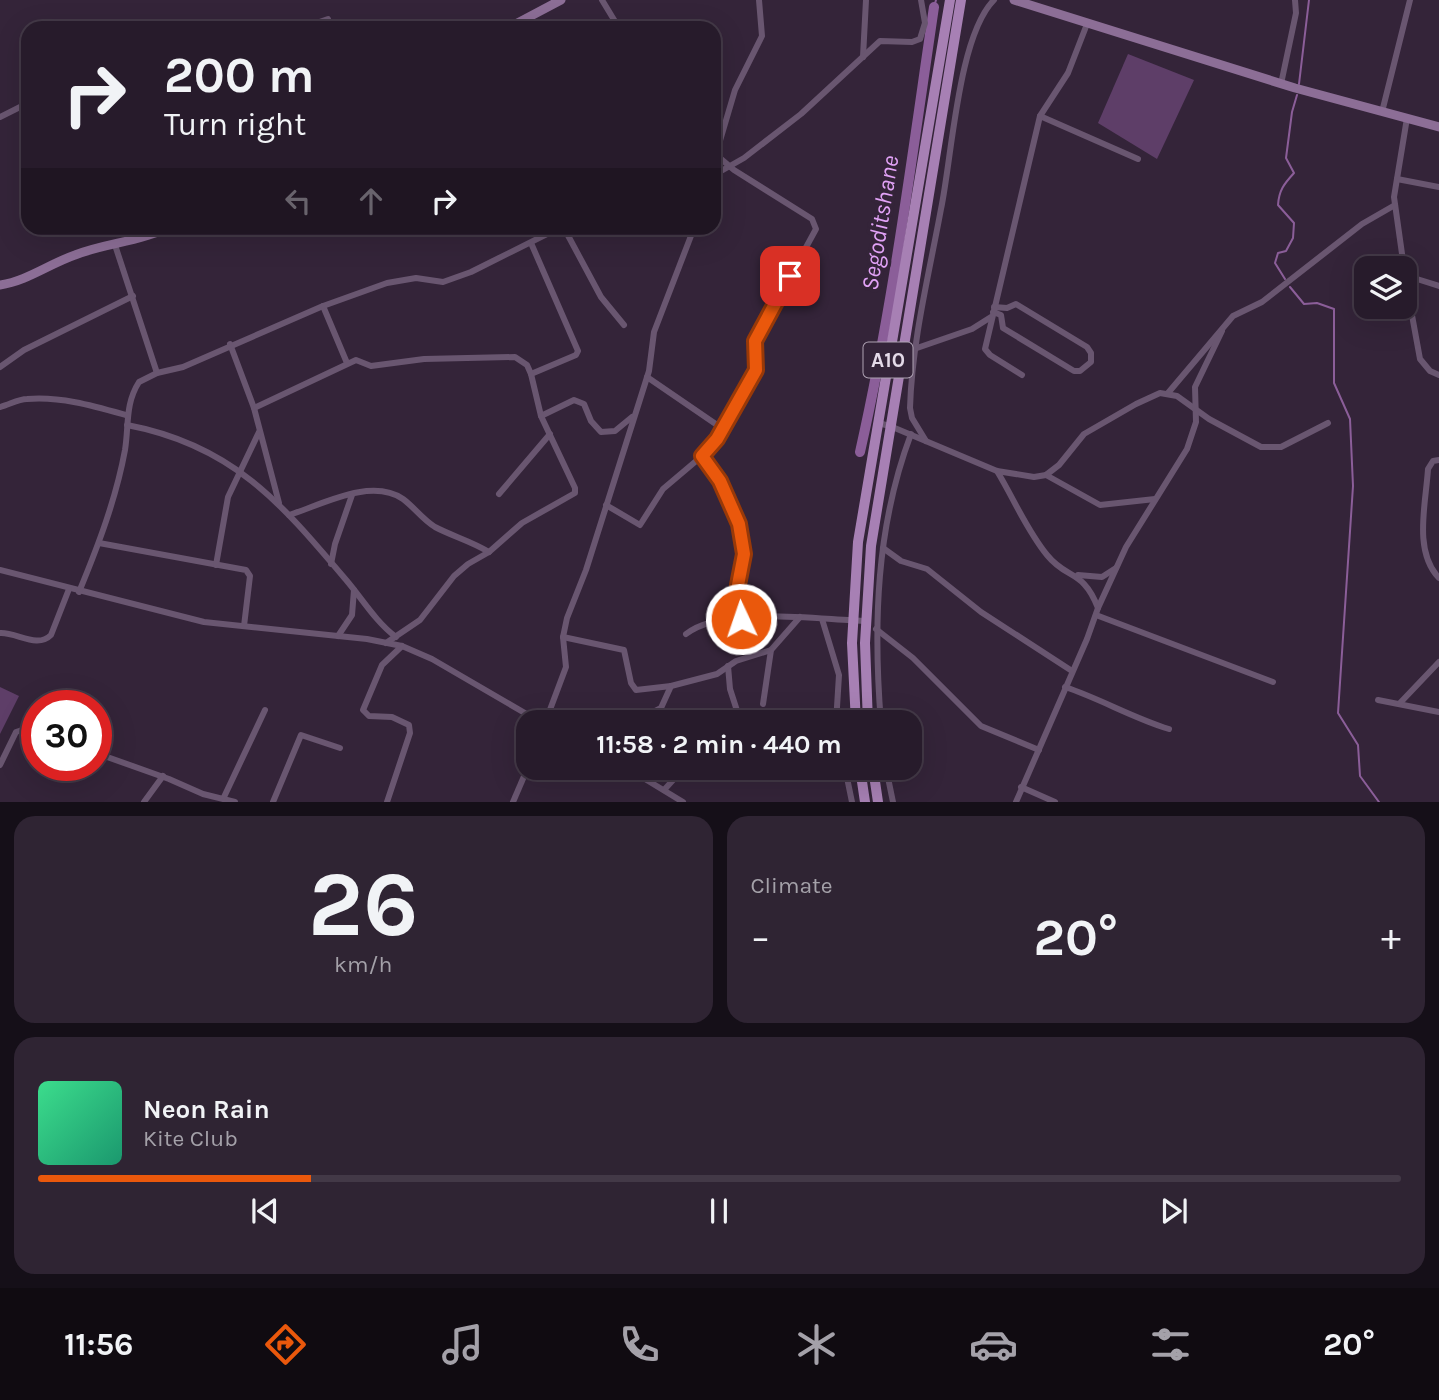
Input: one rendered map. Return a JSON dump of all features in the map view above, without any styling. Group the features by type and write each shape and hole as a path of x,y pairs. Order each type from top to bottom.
{"main road":[{"path":"942,0 947,14"},
{"name":"A10","path":"855,710 852,621 858,542 950,0"},
{"path":"960,4 969,0"},
{"name":"A10","path":"868,710 868,568 960,4"},
{"path":"870,468 883,471"},
{"path":"862,780 865,802"},
{"path":"875,780 878,802"}],"street":[{"path":"521,21 561,0"},
{"path":"602,0 615,21"},
{"path":"721,138 740,79 762,36 759,0"},
{"path":"863,57 866,0"},
{"path":"721,171 744,158 801,114 880,41 912,42 920,39 925,23 921,0"},
{"path":"927,442 911,415 916,348 942,206 949,148 976,26 995,0"},
{"path":"1014,0 1281,84 1439,127"},
{"path":"1281,84 1296,13 1295,0"},
{"path":"1382,112 1410,0"},
{"path":"322,21 328,19"},
{"path":"1022,375 986,352 993,312 1040,116 1069,73 1087,24"},
{"path":"0,117 21,106"},
{"path":"1040,116 1138,159"},
{"path":"1402,256 1395,205 1407,118"},
{"path":"606,505 639,525 663,489 702,456 723,429 758,366 755,341 816,229 812,219 721,160"},
{"path":"1397,179 1439,187"},
{"path":"1046,475 1068,456 1084,434 1152,396 1168,393 1233,316 1262,302 1362,224 1395,205"},
{"path":"0,285 18,282 74,255 151,235"},
{"path":"79,592 100,543 125,450 126,415 139,382 157,373 183,367 230,344 323,306 409,278 443,282 497,260 547,235"},
{"path":"565,235 601,298 624,325"},
{"path":"549,710 566,667 564,637 567,618 647,377 654,331 691,235"},
{"path":"531,243 578,351 576,355 531,374"},
{"path":"115,245 157,373"},
{"path":"1417,278 1439,286"},
{"path":"0,368 24,351 133,296"},
{"path":"323,306 347,363"},
{"path":"916,348 972,329 993,312 1020,306 1087,347 1091,353 1091,362 1080,372 1074,371 1003,328 1001,315 993,312"},
{"path":"1413,319 1420,359 1430,371 1439,375"},
{"path":"1016,802 1118,566 1155,499 1187,449 1194,431 1195,387 1222,331"},
{"path":"230,344 254,408 280,506"},
{"path":"254,408 356,360 371,366 434,358 515,357 527,365 541,416 575,493 522,523 489,552 460,570 420,620 386,643"},
{"path":"647,377 723,429"},
{"path":"1168,393 1251,444 1261,447 1282,447 1328,424"},
{"path":"0,416 1,407 22,399 81,403 126,415"},
{"path":"541,416 574,400 580,401 596,428 608,432 615,431 633,416"},
{"path":"878,423 997,471 1023,476 1046,475 1100,505 1155,499"},
{"path":"127,425 158,431 193,443 240,471 289,514 379,621 396,637"},
{"path":"216,565 226,504 259,431"},
{"path":"499,494 550,434"},
{"path":"880,710 876,629 883,548 892,491 911,435"},
{"path":"702,456 720,481 739,524 744,554 738,585 741,619"},
{"path":"1439,460 1433,461 1428,469 1423,539 1430,567 1439,578"},
{"path":"997,471 1019,513 1048,556 1075,575 1090,591 1097,611 1273,682"},
{"path":"289,514 373,490 396,495 436,527 465,538 489,552"},
{"path":"331,564 352,495"},
{"path":"100,543 249,572 244,626"},
{"path":"883,548 901,561 927,569 981,612 1072,671"},
{"path":"1075,575 1102,577 1118,566"},
{"path":"0,570 204,622 338,636 402,646 432,659 521,710"},
{"path":"0,633 39,642 46,640 51,635 69,589"},
{"path":"338,636 352,615 354,590"},
{"path":"763,704 771,650 800,617"},
{"path":"685,634 702,624 741,619 800,617 866,621"},
{"path":"822,619 839,675 837,710"},
{"path":"876,629 913,658 981,726 1039,750"},
{"path":"564,637 624,650 631,683 636,690 717,674 744,657 771,650"},
{"path":"387,802 410,733 409,725 392,717 369,716 363,710 382,665 402,646"},
{"path":"1400,704 1439,662"},
{"path":"729,666 730,689 736,710"},
{"path":"657,710 661,708 671,685"},
{"path":"1065,687 1098,698 1137,719 1169,729"},
{"path":"1378,700 1439,712"},
{"path":"224,797 265,710"},
{"path":"0,765 16,732 21,730"},
{"path":"273,802 301,735 340,748"},
{"path":"112,758 163,776 203,794 224,797 235,802"},
{"path":"144,802 163,776"},
{"path":"513,802 522,780"},
{"path":"647,780 683,802"},
{"path":"664,790 673,780"},
{"path":"847,780 852,802"},
{"path":"888,780 893,802"},
{"path":"1021,787 1055,802"},
{"path":"198,802 203,794"}],"shaded area":[{"path":"1128,54 1194,80 1157,159 1098,123"},
{"path":"0,687 19,696 0,734"}],"waterway":[{"name":"Segoditshane","path":"934,7 936,0"},
{"path":"1299,84 1309,0"},
{"name":"Segoditshane","path":"860,452 892,286 934,7"},
{"path":"1285,279 1275,263 1278,253 1286,251 1293,238 1294,223 1278,205 1283,188 1294,173 1286,158 1297,95"},
{"path":"1290,287 1304,304 1317,303 1334,309 1334,383 1350,419 1353,486 1338,713 1358,745 1360,776 1379,802"}],"route":[{"path":"741,619 738,585 744,554 739,524 720,481 702,456 717,439 758,366 755,341 790,276"}]}
